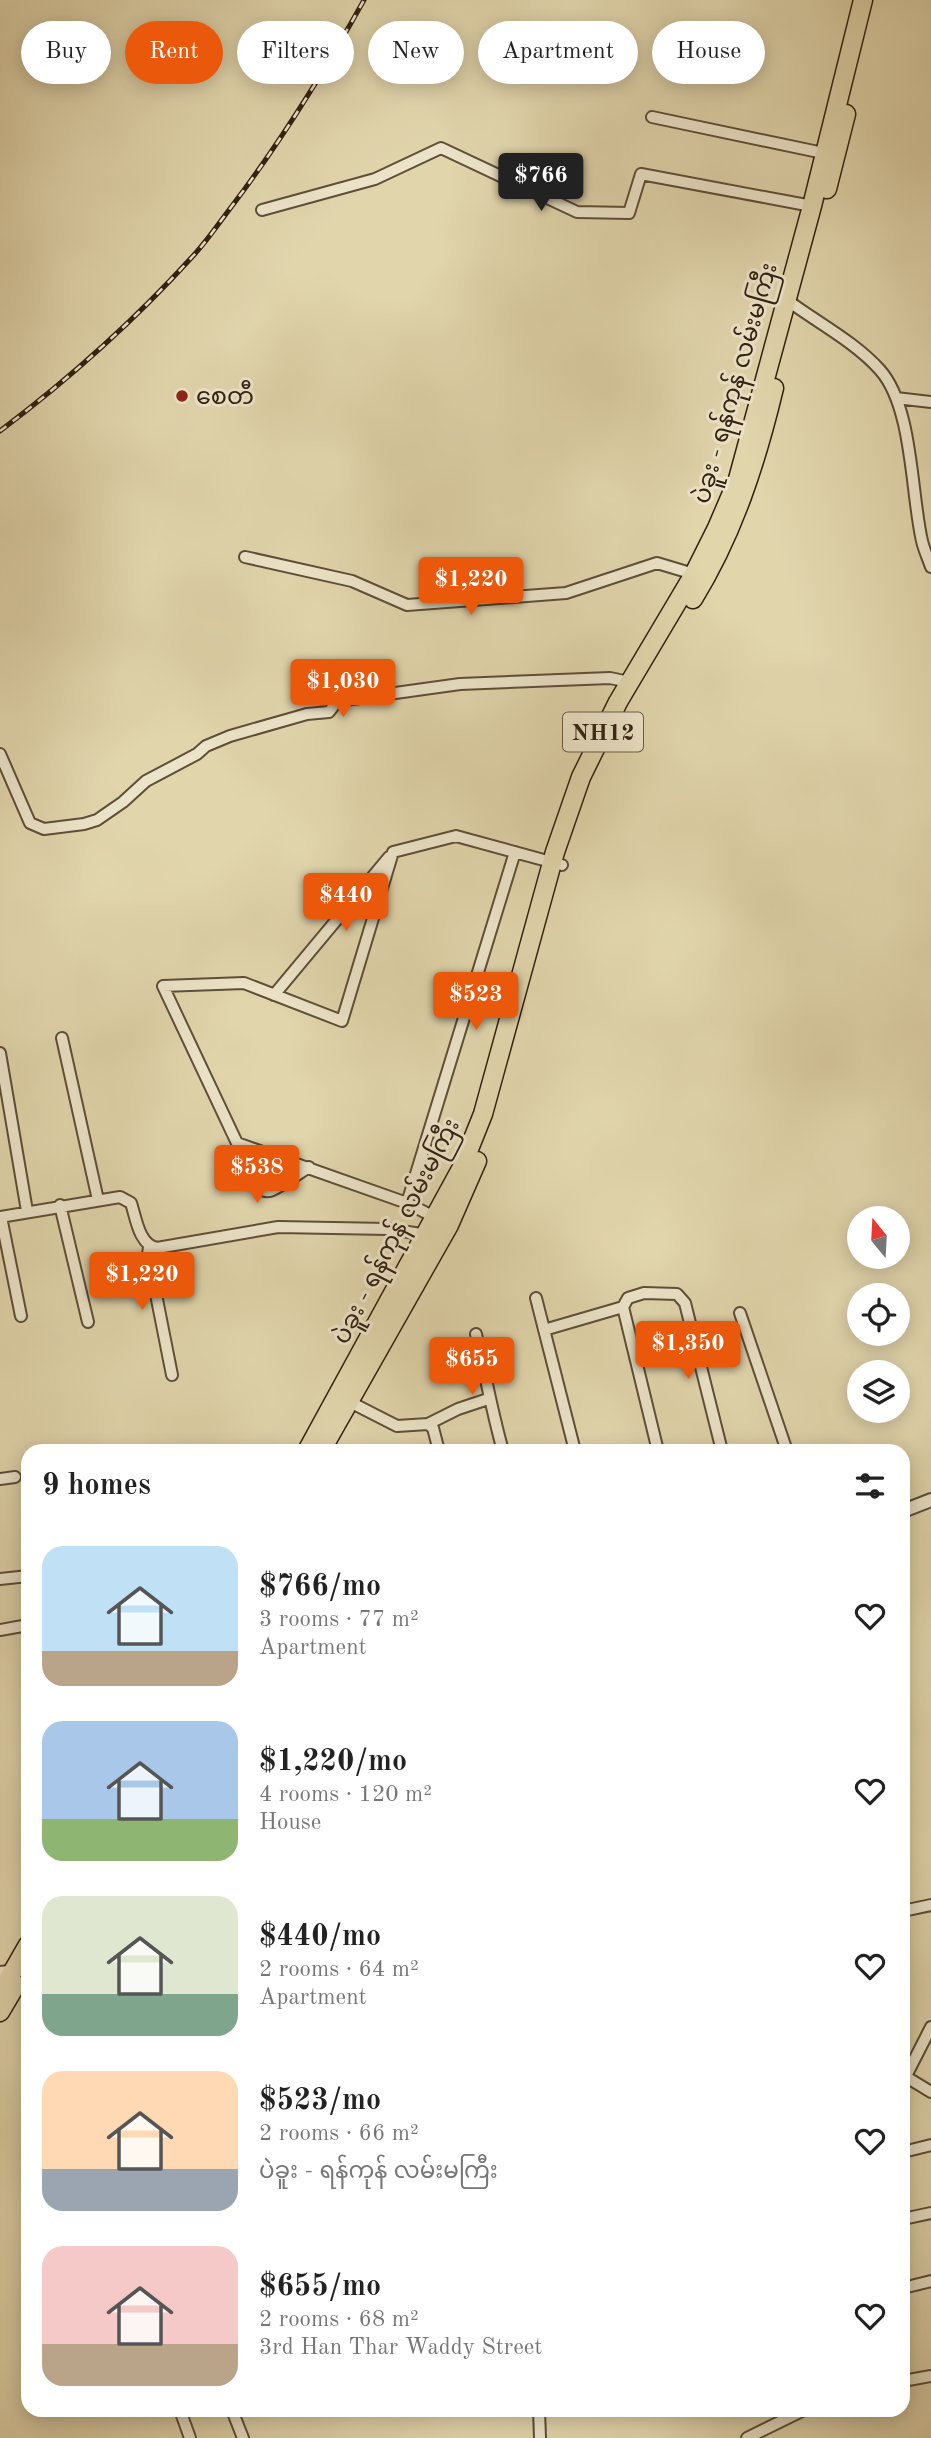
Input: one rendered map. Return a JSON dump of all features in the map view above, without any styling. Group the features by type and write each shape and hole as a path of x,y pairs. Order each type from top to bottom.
{"highway":[{"name":"ပဲခူး - ရန်ကုန် လမ်းမကြီး","path":"434,1237 436,1218 461,1169 483,1114 581,777 629,682 729,534 748,484 812,206 830,155 863,0"},
{"name":"ပဲခူး - ရန်ကုန် လမ်းမကြီး","path":"789,304 872,0"},
{"name":"ပဲခူး - ရန်ကုန် လမ်းမကြီး","path":"312,1444 343,1399 472,1174 492,1118 557,863 591,781 627,707 700,576"},
{"name":"ပဲခူး - ရန်ကုန် လမ်းမကြီး","path":"324,1444 343,1399"},
{"path":"0,1994 21,1960"},
{"path":"0,2012 21,1960"}],"street":[{"path":"652,117 830,155"},
{"path":"261,210 375,179 441,148 577,212 629,213 641,174 812,206"},
{"path":"789,304 860,352 882,371 896,398 904,427 922,544 931,567"},
{"path":"896,398 931,402"},
{"path":"245,557 352,581 407,605 566,593 657,564 700,576"},
{"path":"0,754 30,823 44,829 97,820 123,802 146,780 197,754 206,746 230,736 307,714 329,712 335,704 345,700 484,682 610,678 629,682"},
{"path":"274,995 393,852 456,836 557,863"},
{"path":"309,1167 269,1191 261,1190 255,1185 163,986 244,983 342,1021 393,852"},
{"path":"407,1203 515,852"},
{"path":"62,1038 97,1200"},
{"path":"0,1053 27,1211"},
{"path":"237,1143 407,1203 436,1218"},
{"path":"21,1316 0,1217 27,1211 120,1197 131,1202 145,1242 149,1247 157,1248 278,1227 388,1229 434,1237"},
{"path":"60,1205 88,1322"},
{"path":"149,1247 151,1275 172,1375"},
{"path":"656,1444 623,1307 628,1298 644,1293 677,1294 685,1303 720,1444"},
{"path":"536,1298 573,1444"},
{"path":"544,1330 623,1307"},
{"path":"740,1313 785,1444"},
{"path":"476,1334 488,1399 501,1444"},
{"path":"343,1399 397,1426 428,1424 458,1409 488,1399"},
{"path":"428,1424 433,1428 437,1444"},
{"path":"0,1479 15,1477"},
{"path":"910,1508 931,1500"},
{"path":"0,1579 21,1577"},
{"path":"0,1630 21,1626"},
{"path":"910,1910 931,1905"},
{"path":"910,2065 931,2027"},
{"path":"910,2080 931,2092"},
{"path":"910,2150 931,2145"},
{"path":"910,2218 931,2213"},
{"path":"910,2286 931,2281"},
{"path":"910,2380 931,2376"},
{"path":"182,2417 190,2438"},
{"path":"235,2417 243,2438"},
{"path":"538,2417 540,2438"},
{"path":"747,2438 790,2417"}],"railway":[{"path":"0,431 100,348 148,303 198,250 285,131 364,0"}],"place":[{"name":"စေတီ","path":"182,396"}]}
